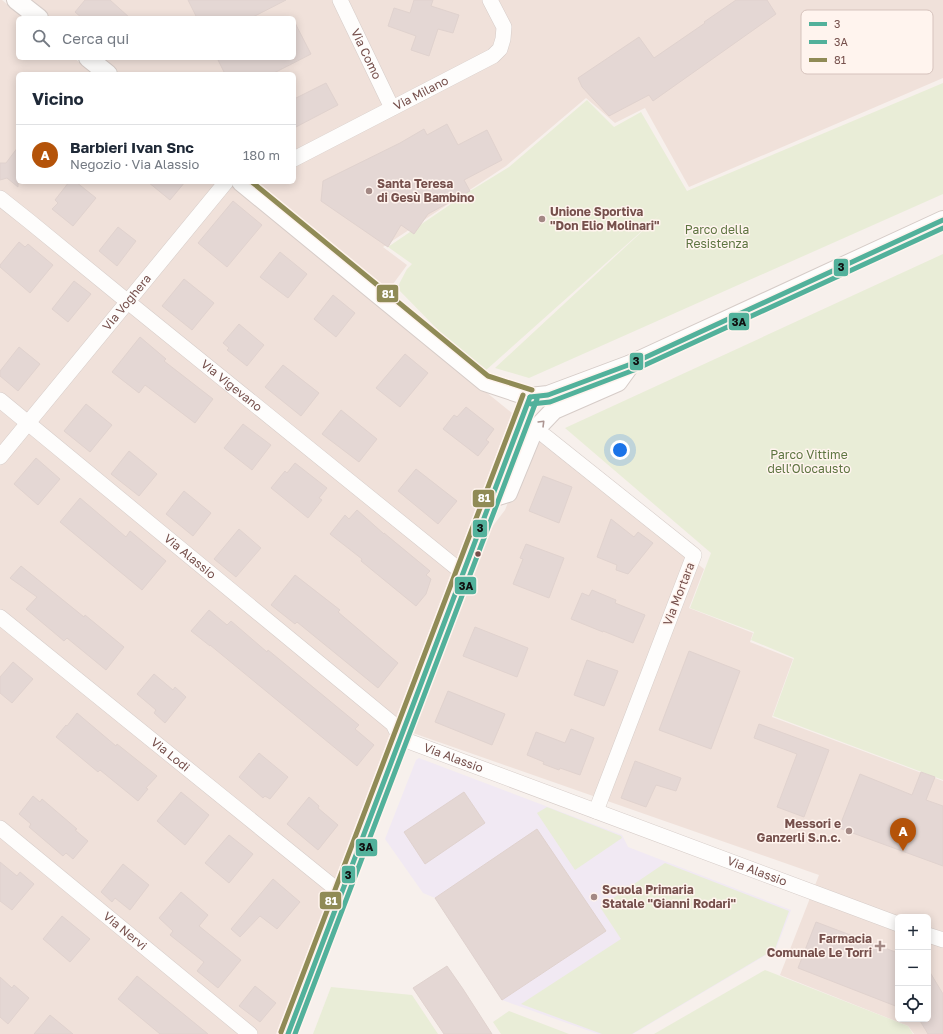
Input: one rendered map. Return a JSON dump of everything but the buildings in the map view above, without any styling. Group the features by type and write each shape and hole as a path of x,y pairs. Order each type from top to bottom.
{"street":[{"path":"16,0 36,16"},
{"name":"Via Como","path":"340,0 392,108"},
{"name":"Via Milano","path":"296,158 493,56 500,49 504,27 490,0"},
{"path":"90,60 106,72"},
{"name":"Via Voghera","path":"0,457 224,184"},
{"path":"246,184 485,382 530,397 548,395 630,364 943,220"},
{"name":"Via Vigevano","path":"0,198 463,573"},
{"path":"492,498 508,493 533,432 554,410 618,382 630,364"},
{"path":"288,1034 530,397"},
{"path":"0,400 28,423"},
{"name":"Via Alassio","path":"28,423 393,724 400,738 895,923"},
{"name":"Via Mortara","path":"545,436 694,555 596,811"},
{"name":"Via Lodi","path":"0,617 341,893"},
{"name":"Via Nervi","path":"0,828 250,1034"}],"shaded area":[{"path":"0,0 2,0 22,16 16,16 16,60 76,60 92,72 16,72 16,184 229,184 512,413 276,1034 0,1034"},
{"path":"22,0 943,0 943,78 689,187 645,108 615,123 586,98 506,166 383,247 407,265 385,295 248,184 296,184 296,72 111,72 96,60 296,60 296,16 42,16"},
{"path":"534,436 704,569 689,608 753,633 750,642 793,659 772,717 943,781 943,1034 914,1034 908,1026 898,1022 931,1022 931,914 895,914 895,1021 780,975 819,875 410,732 489,531 505,510"},
{"name":"Scuola Primaria Statale \"Gianni Rodari\"","path":"419,758 622,835 628,847 791,910 776,949 633,1034 598,1034 502,1000 435,898 423,893 385,839 416,760"}],"green space":[{"name":"Parco della Resistenza","path":"943,83 943,194 529,378 495,368 662,213 485,371 441,333 397,288 407,269 412,264 388,247 470,191 509,167 587,100 614,127 641,112 687,191"},
{"name":"Parco Vittime dell'Olocausto","path":"943,254 943,780 773,716 794,658 751,640 754,632 690,608 711,553 565,428"},
{"path":"547,807 621,836 622,838 575,870 537,813"},
{"path":"665,863 789,911 775,949 632,1034 602,1034 521,1004 621,939 600,907"},
{"path":"765,970 908,1026 913,1034 654,1034"},
{"path":"331,987 412,995 438,1034 313,1034"},
{"path":"509,1011 569,1034 501,1034 493,1022"}],"transit line":[{"name":"81","path":"254,184 488,376 532,390"},
{"name":"3","path":"530,397 548,395 631,364 943,220"},
{"name":"3A","path":"531,404 550,402 634,370 943,228"},
{"name":"81","path":"281,1032 523,395"},
{"name":"3","path":"288,1034 530,397"},
{"name":"3A","path":"295,1034 537,399"}],"place":[{"name":"Santa Teresa di Gesù Bambino","path":"369,191"},
{"name":"Unione Sportiva \"Don Elio Molinari\"","path":"542,219"},
{"name":"Messori e Ganzerli S.n.c.","path":"849,831"},
{"name":"Barbieri Ivan Snc","path":"903,851"},
{"name":"Scuola Primaria Statale \"Gianni Rodari\"","path":"594,897"},
{"name":"Farmacia Comunale Le Torri","path":"880,946"}]}
